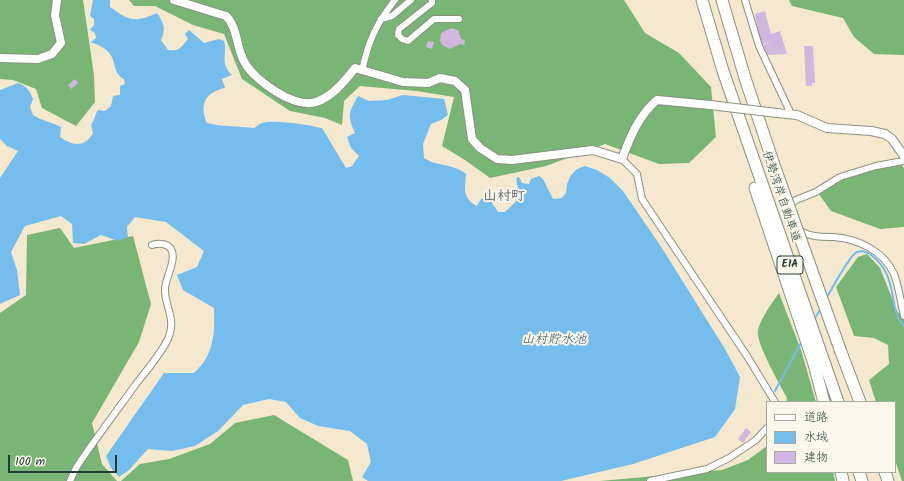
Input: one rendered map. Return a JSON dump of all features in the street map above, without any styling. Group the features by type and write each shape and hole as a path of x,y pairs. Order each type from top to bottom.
{"highway":[{"name":"伊勢湾岸自動車道","path":"702,0 753,170 819,362 838,401"},
{"name":"伊勢湾岸自動車道","path":"722,0 745,78 773,162 841,352 857,401"},
{"path":"841,352 860,401"},
{"name":"E1A","path":"819,362 824,401"}],"street":[{"path":"0,58 38,59 52,54 61,43 55,15 57,0"},
{"path":"174,0 226,16 232,22 236,40 245,64 271,90 295,102 316,103 333,92 355,68 403,82 428,83 440,78 456,81 465,90 472,139 480,148 497,159 512,160 593,150 622,159 637,174 642,199 747,356 775,401"},
{"path":"362,71 367,47 373,31 395,0"},
{"path":"381,19 392,16 411,0"},
{"path":"432,0 432,3 399,28 398,34 402,39 408,41 434,19 459,19"},
{"path":"745,0 759,46 791,114"},
{"path":"622,159 632,131 651,105 657,100 791,114 797,115 826,128 871,131 884,134 892,139 903,158 840,177 816,192 796,200 787,208 787,214 789,221 800,231 814,236 851,240 865,245 877,253 886,262 894,274 904,316"},
{"path":"70,481 76,468 167,341 171,315 165,289 173,255 171,249 167,246 159,243 152,245"},
{"path":"650,481 707,469 729,458 756,440 766,429"}],"green space":[{"path":"0,0 83,0 94,75 95,102 76,126 42,108 36,89 13,80 0,79"},
{"path":"129,0 624,0 645,33 679,53 711,87 716,137 689,163 659,164 605,144 546,166 490,178 442,146 454,97 416,91 360,86 344,101 342,125 325,118 290,111 242,79 224,34 193,25 155,6 134,6"},
{"path":"789,0 904,0 904,55 874,54 854,37 843,18 792,6"},
{"path":"900,163 904,168 904,227 880,229 831,211 818,193 868,166"},
{"path":"60,228 74,248 133,236 151,304 139,342 92,423 102,464 117,481 0,481 0,313 26,295 27,235"},
{"path":"867,254 880,268 897,311 904,319 904,481 902,481 896,463 896,401 876,401 869,380 889,364 888,345 874,338 854,336 836,287 858,257"},
{"path":"779,293 801,350 816,401 786,401 787,398 759,341 758,330 766,313"},
{"path":"274,415 348,460 353,481 121,481 140,464 169,459 210,444 235,423"},
{"path":"766,447 766,473 833,473 835,481 600,481 722,470 748,460"}],"water":[{"name":"山村貯水池","path":"93,0 110,0 110,7 127,18 143,18 157,13 164,26 161,40 168,50 178,50 182,47 188,39 185,34 189,30 204,43 219,39 224,41 225,62 232,75 222,79 225,88 208,96 204,105 207,123 254,128 262,123 283,122 322,128 346,168 352,166 359,156 351,148 347,137 355,133 350,114 358,96 369,101 387,100 403,95 444,99 448,115 431,124 423,144 424,158 434,163 456,168 466,174 465,189 467,196 472,203 477,206 481,199 484,198 490,200 498,212 505,212 518,198 516,178 519,177 522,183 529,184 531,179 539,176 543,179 553,199 562,198 566,193 567,184 571,175 577,169 585,166 597,170 610,178 623,191 660,245 725,349 740,377 735,409 715,437 633,464 561,481 368,481 362,477 371,462 367,444 350,431 318,426 300,418 286,402 269,399 243,405 218,431 195,446 172,451 148,449 129,470 119,477 111,468 106,456 164,373 194,373 206,359 212,344 214,308 183,290 177,275 197,267 204,251 166,222 135,217 127,227 128,237 118,241 101,235 84,244 73,243 72,224 61,216 25,226 11,252 17,270 20,295 0,304 0,178 18,151 7,146 0,139 0,90 18,83 21,84 28,89 33,99 30,107 33,115 61,127 60,137 74,144 82,143 90,138 93,133 91,125 96,113 98,110 105,111 111,106 113,96 120,95 120,86 125,84 124,79 120,77 116,71 112,57 108,52 102,47 91,42 96,38 95,33 90,30 94,25 94,19 90,16"}],"building":[{"path":"765,11 771,34 780,31 787,54 764,55 761,46 771,42 760,45 755,14"},
{"path":"451,28 458,30 461,39 465,40 464,45 460,44 450,49 442,45 440,40 441,33"},
{"path":"428,41 434,42 432,49 426,47"},
{"path":"804,46 813,46 815,83 812,83 812,86 806,86"},
{"path":"75,79 78,83 71,89 68,85"},
{"path":"746,428 751,432 743,443 738,439"}],"waterway":[{"path":"826,299 850,259 859,251 866,252 880,263 886,273 890,282 896,311 904,326"},
{"path":"814,320 821,308"},
{"path":"775,391 802,341"}],"district":[{"name":"山村町","path":"504,198"}]}
